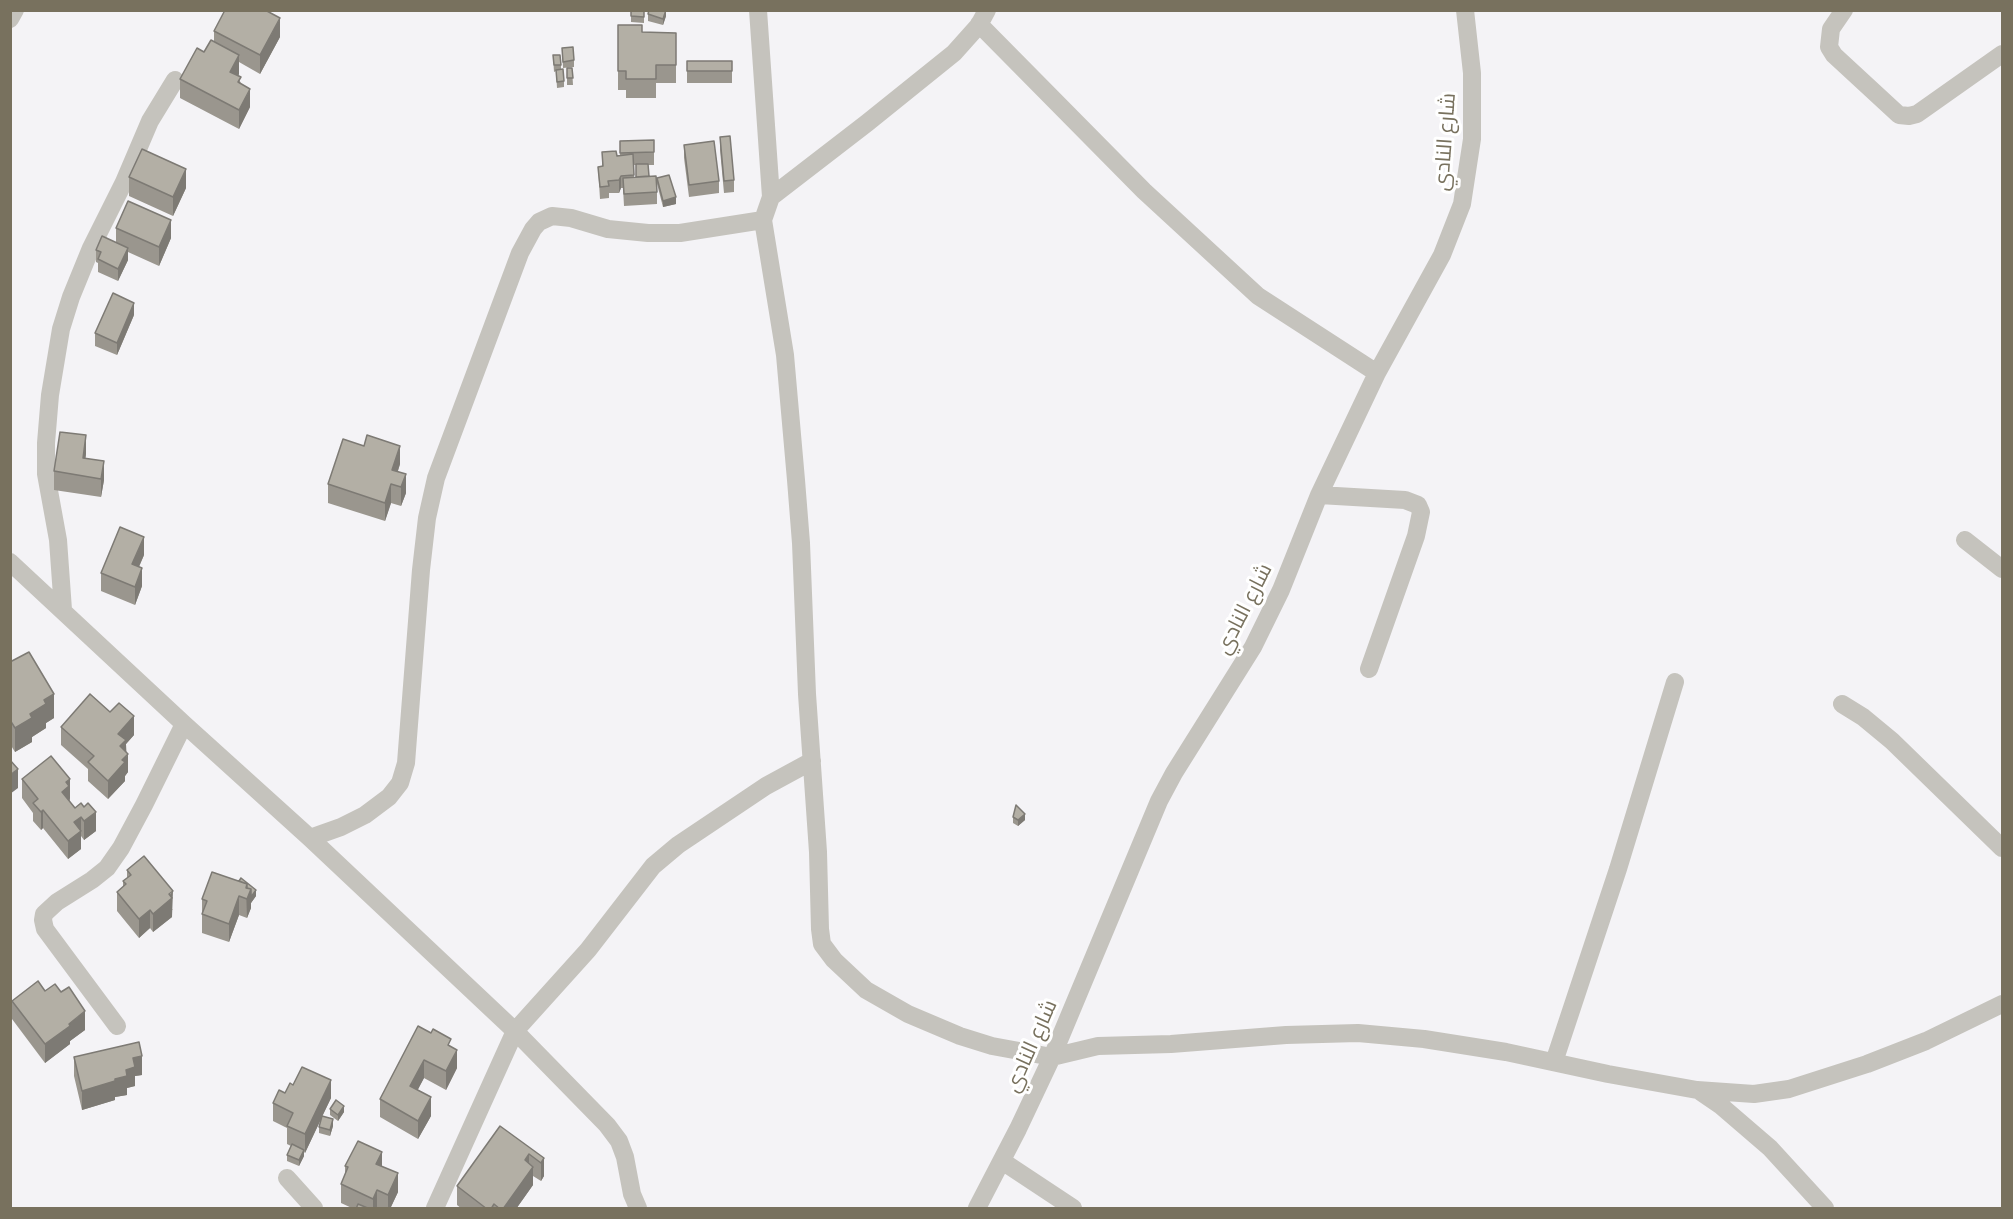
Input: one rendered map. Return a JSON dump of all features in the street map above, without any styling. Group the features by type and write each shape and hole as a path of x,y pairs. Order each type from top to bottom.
{"street":[{"path":"10,19 15,10"},
{"path":"758,10 771,197 763,220 790,399 801,543 820,929 822,944 834,960 867,990 908,1014 960,1036 992,1046 1052,1058 1098,1046 1358,1033 1424,1039 1506,1052 1697,1090 1754,1094 1777,1092 1867,1064 1926,1041 2002,1004"},
{"name":"شارع النادي","path":"977,1209 1052,1058 1159,801 1174,772 1257,639 1281,590 1319,495 1377,373 1442,255 1462,204 1472,139 1472,73 1465,10"},
{"path":"1844,10 1831,29 1829,47 1834,55 1899,115 1917,114 2002,54"},
{"path":"771,197 954,53 983,17 1144,191 1258,296 1377,373"},
{"path":"63,610 58,540 46,474 50,395 61,329 70,297 91,248 150,121 175,80"},
{"path":"310,838 341,827 365,815 389,797 400,783 406,763 421,570 431,498 443,457 480,358 520,254 533,229 539,222 552,216 608,229 648,233 680,233 763,220"},
{"path":"1319,495 1405,500 1420,508 1420,521 1416,536 1369,669"},
{"path":"1965,540 2002,569"},
{"path":"10,561 515,1031 607,1125 619,1141 625,1157 632,1194 638,1209"},
{"path":"1554,1062 1618,869 1675,682"},
{"path":"1842,704 1863,717 1892,741 2002,848"},
{"path":"117,1026 45,929 44,914 57,902 107,868 121,848 144,805 184,724"},
{"path":"435,1209 515,1031 588,950 653,866 678,845 766,786 812,761"},
{"path":"1697,1090 1720,1105 1770,1148 1825,1209"},
{"path":"1002,1161 1073,1209"},
{"path":"287,1178 314,1209"}],"building":[{"path":"225,10 265,10 280,18 260,55 214,31"},
{"path":"631,10 644,10 644,17 631,16"},
{"path":"649,10 666,10 663,19 648,14"},
{"path":"618,25 642,25 642,32 676,33 676,65 656,65 656,79 626,79 626,71 618,71"},
{"path":"211,40 239,55 230,72 241,77 238,82 250,89 239,110 180,79 197,48 204,52"},
{"path":"573,47 574,60 563,62 562,48"},
{"path":"553,55 560,55 561,65 554,65"},
{"path":"687,61 732,61 732,71 687,71"},
{"path":"567,68 572,68 573,78 567,78"},
{"path":"563,69 564,81 557,82 556,70"},
{"path":"730,136 734,180 724,181 720,137"},
{"path":"654,140 654,152 620,153 620,141"},
{"path":"714,141 719,181 689,185 684,145"},
{"path":"142,149 186,169 173,197 129,177"},
{"path":"616,151 617,156 633,154 634,175 621,176 619,180 608,181 609,186 600,187 598,167 603,166 602,152"},
{"path":"636,164 648,164 649,176 636,177"},
{"path":"669,175 676,197 663,201 657,178"},
{"path":"656,176 657,192 624,194 623,178"},
{"path":"128,201 171,220 159,247 116,228"},
{"path":"102,236 128,248 118,269 98,259 101,252 96,250"},
{"path":"113,293 134,303 117,343 95,333"},
{"path":"60,432 86,435 83,458 104,461 101,479 54,471"},
{"path":"367,435 400,446 392,470 406,474 401,487 391,484 385,503 328,484 343,439 364,446"},
{"path":"120,527 144,537 132,564 142,568 135,587 101,573"},
{"path":"29,652 54,694 44,700 46,704 30,714 32,718 15,728 10,720 10,662"},
{"path":"90,694 110,712 119,703 134,716 118,734 126,740 120,746 128,754 122,760 125,762 108,781 88,762 94,756 61,727"},
{"path":"51,756 70,779 66,782 69,786 62,792 75,808 81,803 84,807 88,803 96,812 84,821 81,817 74,822 81,831 68,841 43,810 41,812 33,803 38,799 22,779"},
{"path":"10,760 18,769 10,775"},
{"path":"1016,805 1025,814 1018,820 1013,817"},
{"path":"144,856 173,891 169,894 172,898 153,914 150,910 139,919 117,892 126,884 123,881 131,875 127,870"},
{"path":"212,872 247,884 246,888 251,889 247,899 239,896 229,924 202,914 207,901 202,899"},
{"path":"241,878 256,890 251,897 251,889 247,888 247,884 239,881"},
{"path":"38,981 45,991 55,984 61,992 69,987 85,1011 69,1024 70,1026 45,1044 12,1001"},
{"path":"418,1026 431,1033 433,1029 451,1039 448,1045 457,1050 446,1071 424,1060 410,1086 431,1097 418,1121 380,1099"},
{"path":"139,1042 142,1056 133,1058 135,1067 126,1070 127,1076 82,1091 74,1057"},
{"path":"302,1067 331,1080 305,1134 287,1126 293,1113 273,1103 279,1090 285,1093 290,1083 293,1085"},
{"path":"336,1100 344,1106 338,1115 330,1109"},
{"path":"322,1116 333,1119 330,1130 319,1127"},
{"path":"500,1126 544,1158 541,1163 529,1154 525,1160 533,1167 503,1209 494,1204 491,1209 487,1209 457,1186"},
{"path":"358,1141 382,1152 376,1164 398,1173 388,1195 377,1190 373,1199 341,1184 348,1167 345,1166"},
{"path":"292,1144 304,1150 299,1160 287,1155"},
{"path":"358,1204 370,1209 356,1209"}]}
